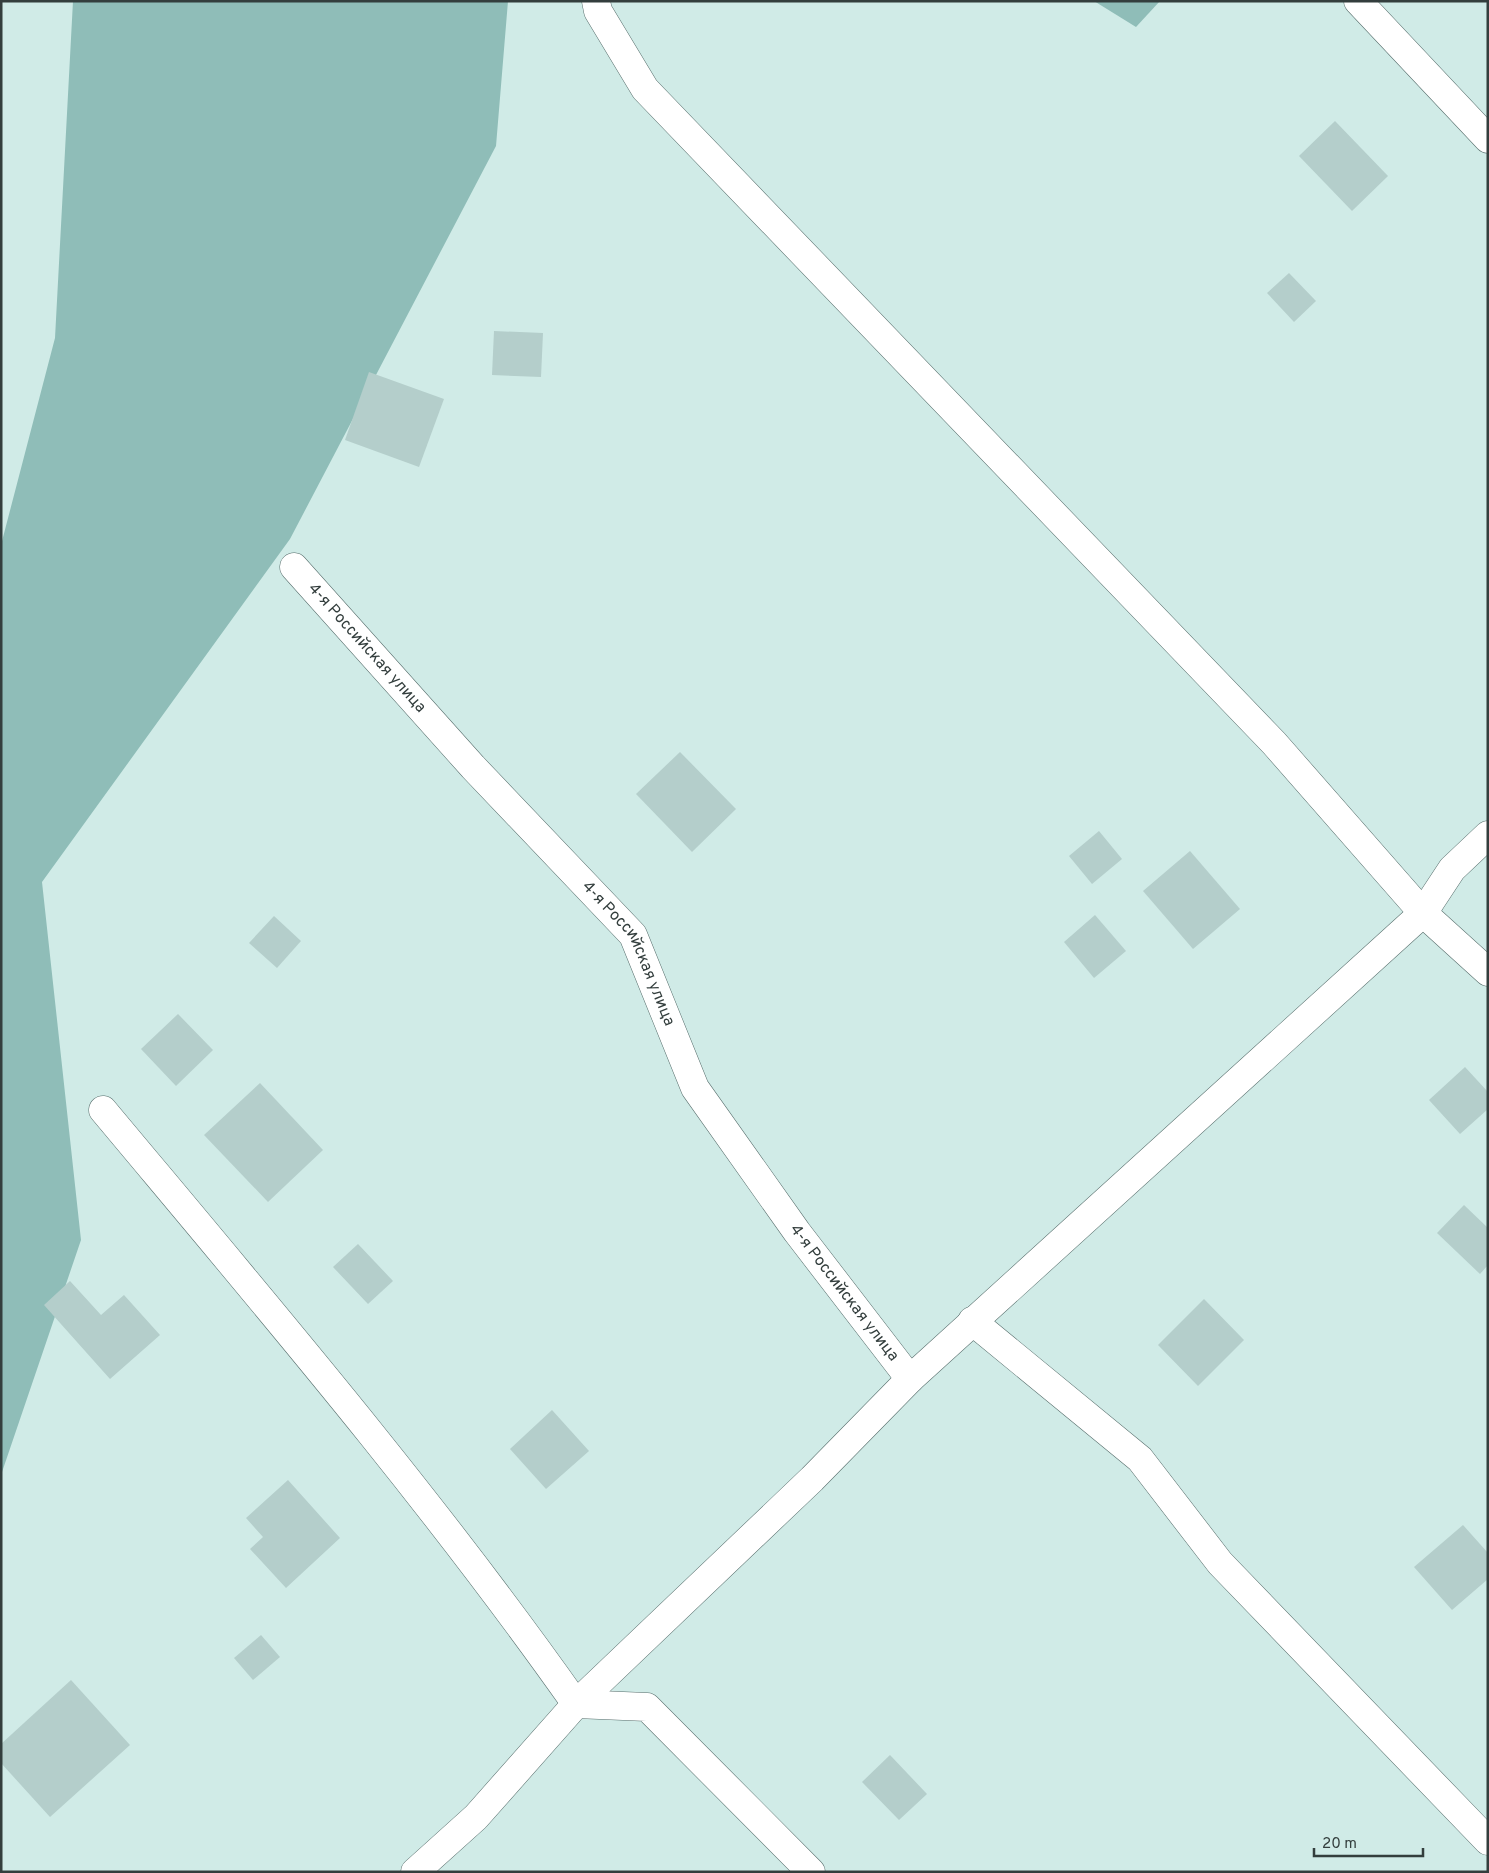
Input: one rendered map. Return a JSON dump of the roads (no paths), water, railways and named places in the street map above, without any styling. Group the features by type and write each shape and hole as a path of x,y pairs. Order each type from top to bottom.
{"street":[{"path":"596,1 598,11 645,89 1274,743 1423,913 1488,972"},
{"path":"1358,1 1488,139"},
{"name":"4-я Российская улица","path":"294,567 473,767 633,935 696,1088 797,1232 910,1379"},
{"path":"415,1872 476,1817 576,1704 812,1479 910,1379 1423,913 1452,869 1488,834"},
{"path":"103,1110 416,1490 525,1631 576,1704"},
{"path":"972,1321 1140,1459 1220,1563 1488,1842"},
{"path":"576,1704 648,1707 811,1872"}]}
